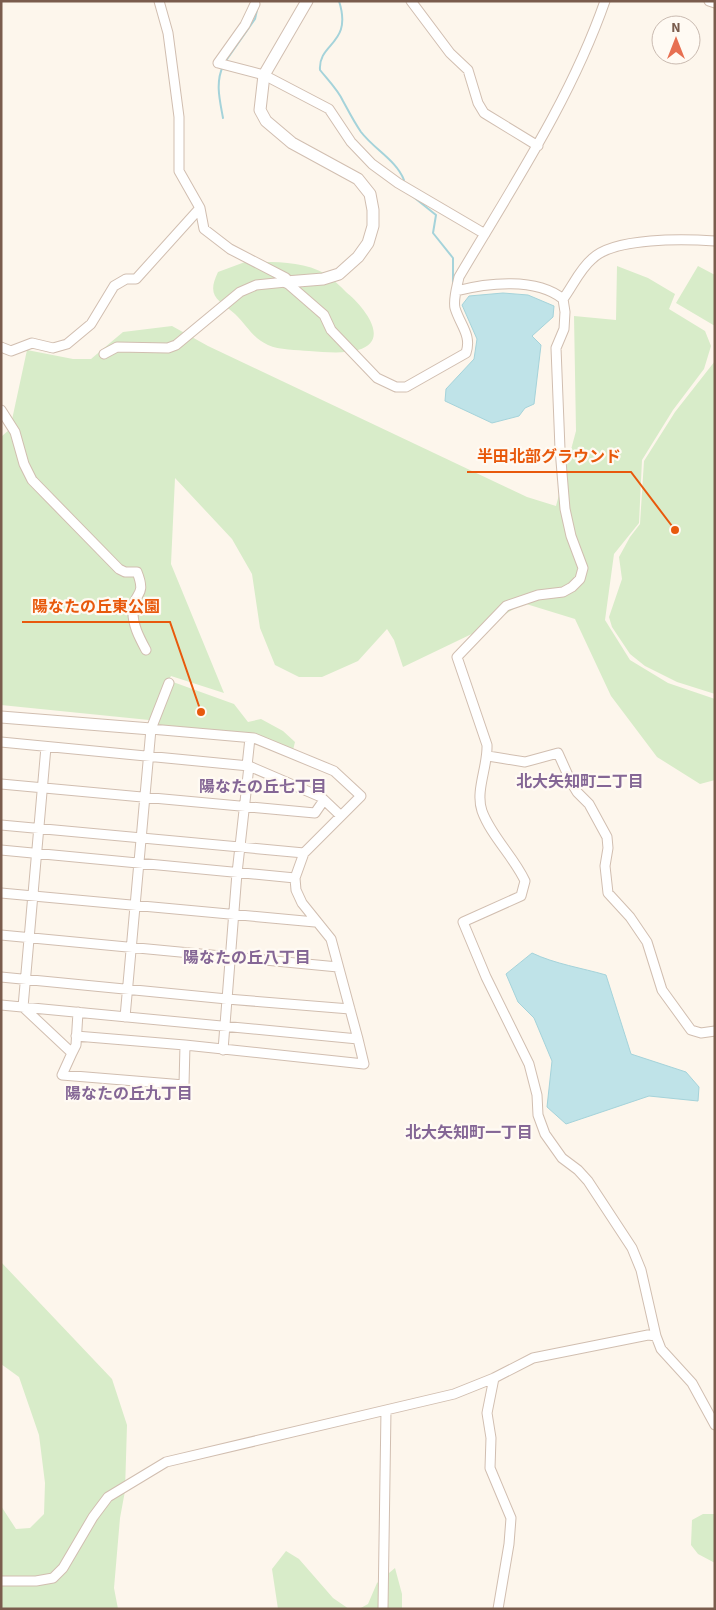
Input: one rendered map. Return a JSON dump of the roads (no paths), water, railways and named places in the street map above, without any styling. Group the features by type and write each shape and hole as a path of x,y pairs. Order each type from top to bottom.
{"street":[{"path":"159,1 168,33 179,117 179,171 200,208 204,229 230,249 286,278 286,282 324,315 330,330 368,370 377,378 396,387 413,385 466,353 469,344 468,336 455,308 459,277 538,146 589,46 605,1"},
{"path":"104,354 117,347 168,348 176,346 240,292 256,285 323,279 339,274 350,266 368,243 373,226 373,210 370,194 358,179 292,143 266,121 260,110 264,75 307,1"},
{"path":"412,1 450,53 468,70 478,103 484,113 538,146"},
{"path":"709,1 715,3"},
{"path":"255,4 245,25 236,35 218,64 264,75 329,109 351,142 372,164 398,183 485,234"},
{"path":"1,346 11,352 32,343 53,348 67,344 90,324 114,286 126,279 136,279 200,208"},
{"path":"715,241 695,240 610,248 592,258 563,299 565,312 564,329 556,348 560,449 565,509 571,536 583,568 580,578 572,587 563,592 538,595 506,606 469,646 459,654 457,662 486,738 488,756 481,796 482,810 525,881 521,896 463,922 486,977 529,1064 537,1095 538,1115 545,1134 562,1158 578,1170 588,1181 632,1248 644,1277 656,1336 665,1354 692,1382 715,1425"},
{"path":"456,291 473,287 522,285 538,288 563,299"},
{"path":"1,410 15,432 24,464 32,480 119,569 125,572 137,572 142,583 141,594 133,607 136,631 146,650"},
{"path":"125,1017 151,729 169,683"},
{"path":"1,717 250,738 334,771 360,796 304,853 294,878 296,890 302,902 315,922 331,939 364,1064 185,1045 76,1036"},
{"path":"223,1050 250,738"},
{"path":"1,742 248,766 324,800 341,816"},
{"path":"23,1007 46,747"},
{"path":"488,756 525,762 558,753 571,782 577,792 590,804 607,837 608,848 605,866 608,893 630,917 647,942 662,990 691,1030 701,1033 715,1031"},
{"path":"1,784 315,813 324,800"},
{"path":"1,825 304,853"},
{"path":"1,850 294,878"},
{"path":"1,893 315,922"},
{"path":"1,935 338,967"},
{"path":"1,977 350,1009"},
{"path":"1,1005 358,1039"},
{"path":"23,1007 72,1053"},
{"path":"78,1012 72,1053 62,1075 184,1085 185,1045"},
{"path":"1,1581 36,1582 52,1578 63,1568 93,1517 108,1498 166,1462 454,1394 494,1378 518,1364 545,1355 648,1335 656,1336"},
{"path":"494,1378 487,1413 492,1446 490,1468 511,1518 508,1551 498,1609"},
{"path":"383,1609 386,1410"}],"water":[{"path":"503,293 528,295 554,306 553,317 532,336 541,345 534,404 525,408 519,416 492,423 445,401 446,389 474,359 477,339 462,305 469,296"},
{"path":"532,953 559,963 606,975 631,1054 686,1072 699,1087 698,1101 649,1096 566,1124 547,1107 552,1061 534,1018 518,1002 506,974"}],"waterway":[{"path":"225,62 255,19 259,1"},
{"path":"339,1 342,26 339,35 324,54 320,70 338,93 361,132 391,161 404,180"},
{"path":"223,66 219,79 223,118"},
{"path":"411,195 436,215 433,233 453,258 453,282"}],"place":[{"name":"半田北部グラウンド","path":"675,530"},
{"name":"陽なたの丘東公園","path":"201,712"}],"district":[{"name":"北大矢知町二丁目","path":"580,781"},
{"name":"陽なたの丘七丁目","path":"263,786"},
{"name":"陽なたの丘八丁目","path":"247,957"},
{"name":"陽なたの丘九丁目","path":"129,1093"},
{"name":"北大矢知町一丁目","path":"469,1132"}]}
